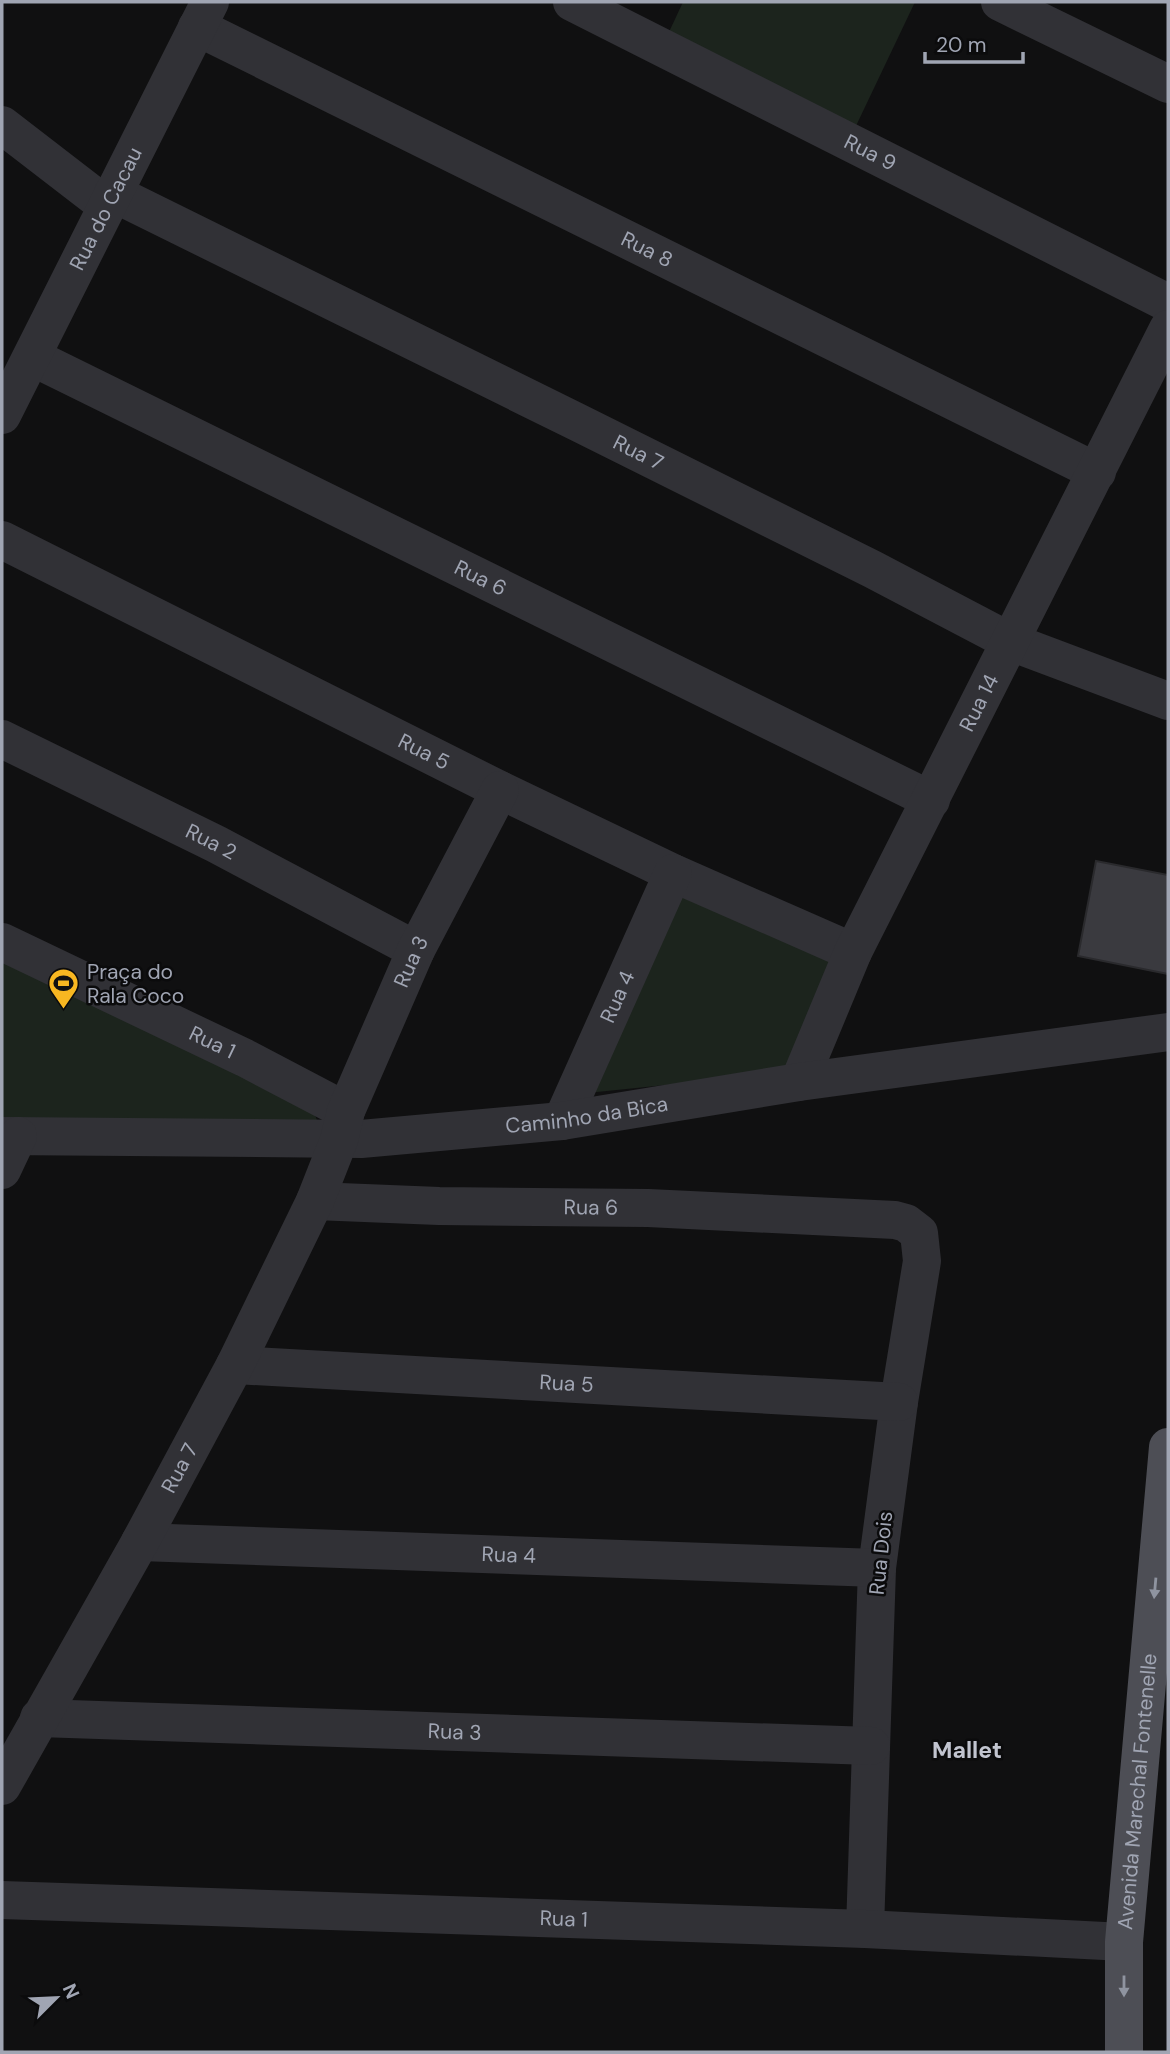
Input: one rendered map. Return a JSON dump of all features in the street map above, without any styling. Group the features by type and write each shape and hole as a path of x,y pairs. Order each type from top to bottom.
{"main road":[{"name":"Avenida Marechal Fontenelle","path":"1124,2052 1124,1942 1168,1447"}],"street":[{"name":"Rua 9","path":"572,2 1168,303"},
{"path":"1000,2 1168,84"},
{"name":"Rua do Cacau","path":"2,415 203,14"},
{"name":"Rua 8","path":"203,14 1097,472"},
{"name":"Rua 7","path":"2,125 110,199 835,550 1011,642 1168,701"},
{"name":"Rua 14","path":"799,1082 853,951 1168,329"},
{"name":"Rua 6","path":"32,356 931,800"},
{"name":"Rua 5","path":"2,540 500,790 673,873 853,951"},
{"name":"Rua 2","path":"2,739 216,844 416,950"},
{"name":"Rua 3","path":"343,1125 416,950 500,790"},
{"name":"Rua 4","path":"562,1121 673,873"},
{"name":"Rua 1","path":"2,942 232,1052 343,1125"},
{"name":"Caminho da Bica","path":"10,1136 562,1121 799,1082 1168,1032"},
{"name":"Rua 7","path":"2,1786 140,1542 235,1365 315,1201 343,1125"},
{"path":"2,1170 10,1136"},
{"name":"Rua 6","path":"315,1201 439,1206 648,1208 869,1219"},
{"name":"Rua Dois","path":"865,1929 877,1568 899,1402 922,1261 919,1233 906,1223 869,1219"},
{"name":"Rua 5","path":"235,1365 899,1402"},
{"name":"Rua 4","path":"140,1542 877,1568"},
{"name":"Rua 3","path":"39,1718 871,1746"},
{"name":"Rua 1","path":"2,1900 865,1929 1124,1942"}],"shaded area":[{"path":"683,2 915,2 855,128 669,32"},
{"path":"669,891 842,954 785,1073 587,1093"},
{"name":"Praça do Rala Coco","path":"2,953 311,1104 321,1131 2,1126"}],"building":[{"path":"1096,861 1168,875 1168,974 1078,956"}],"place":[{"name":"Praça do Rala Coco","path":"64,1011"}],"district":[{"name":"Mallet","path":"967,1750"}]}
